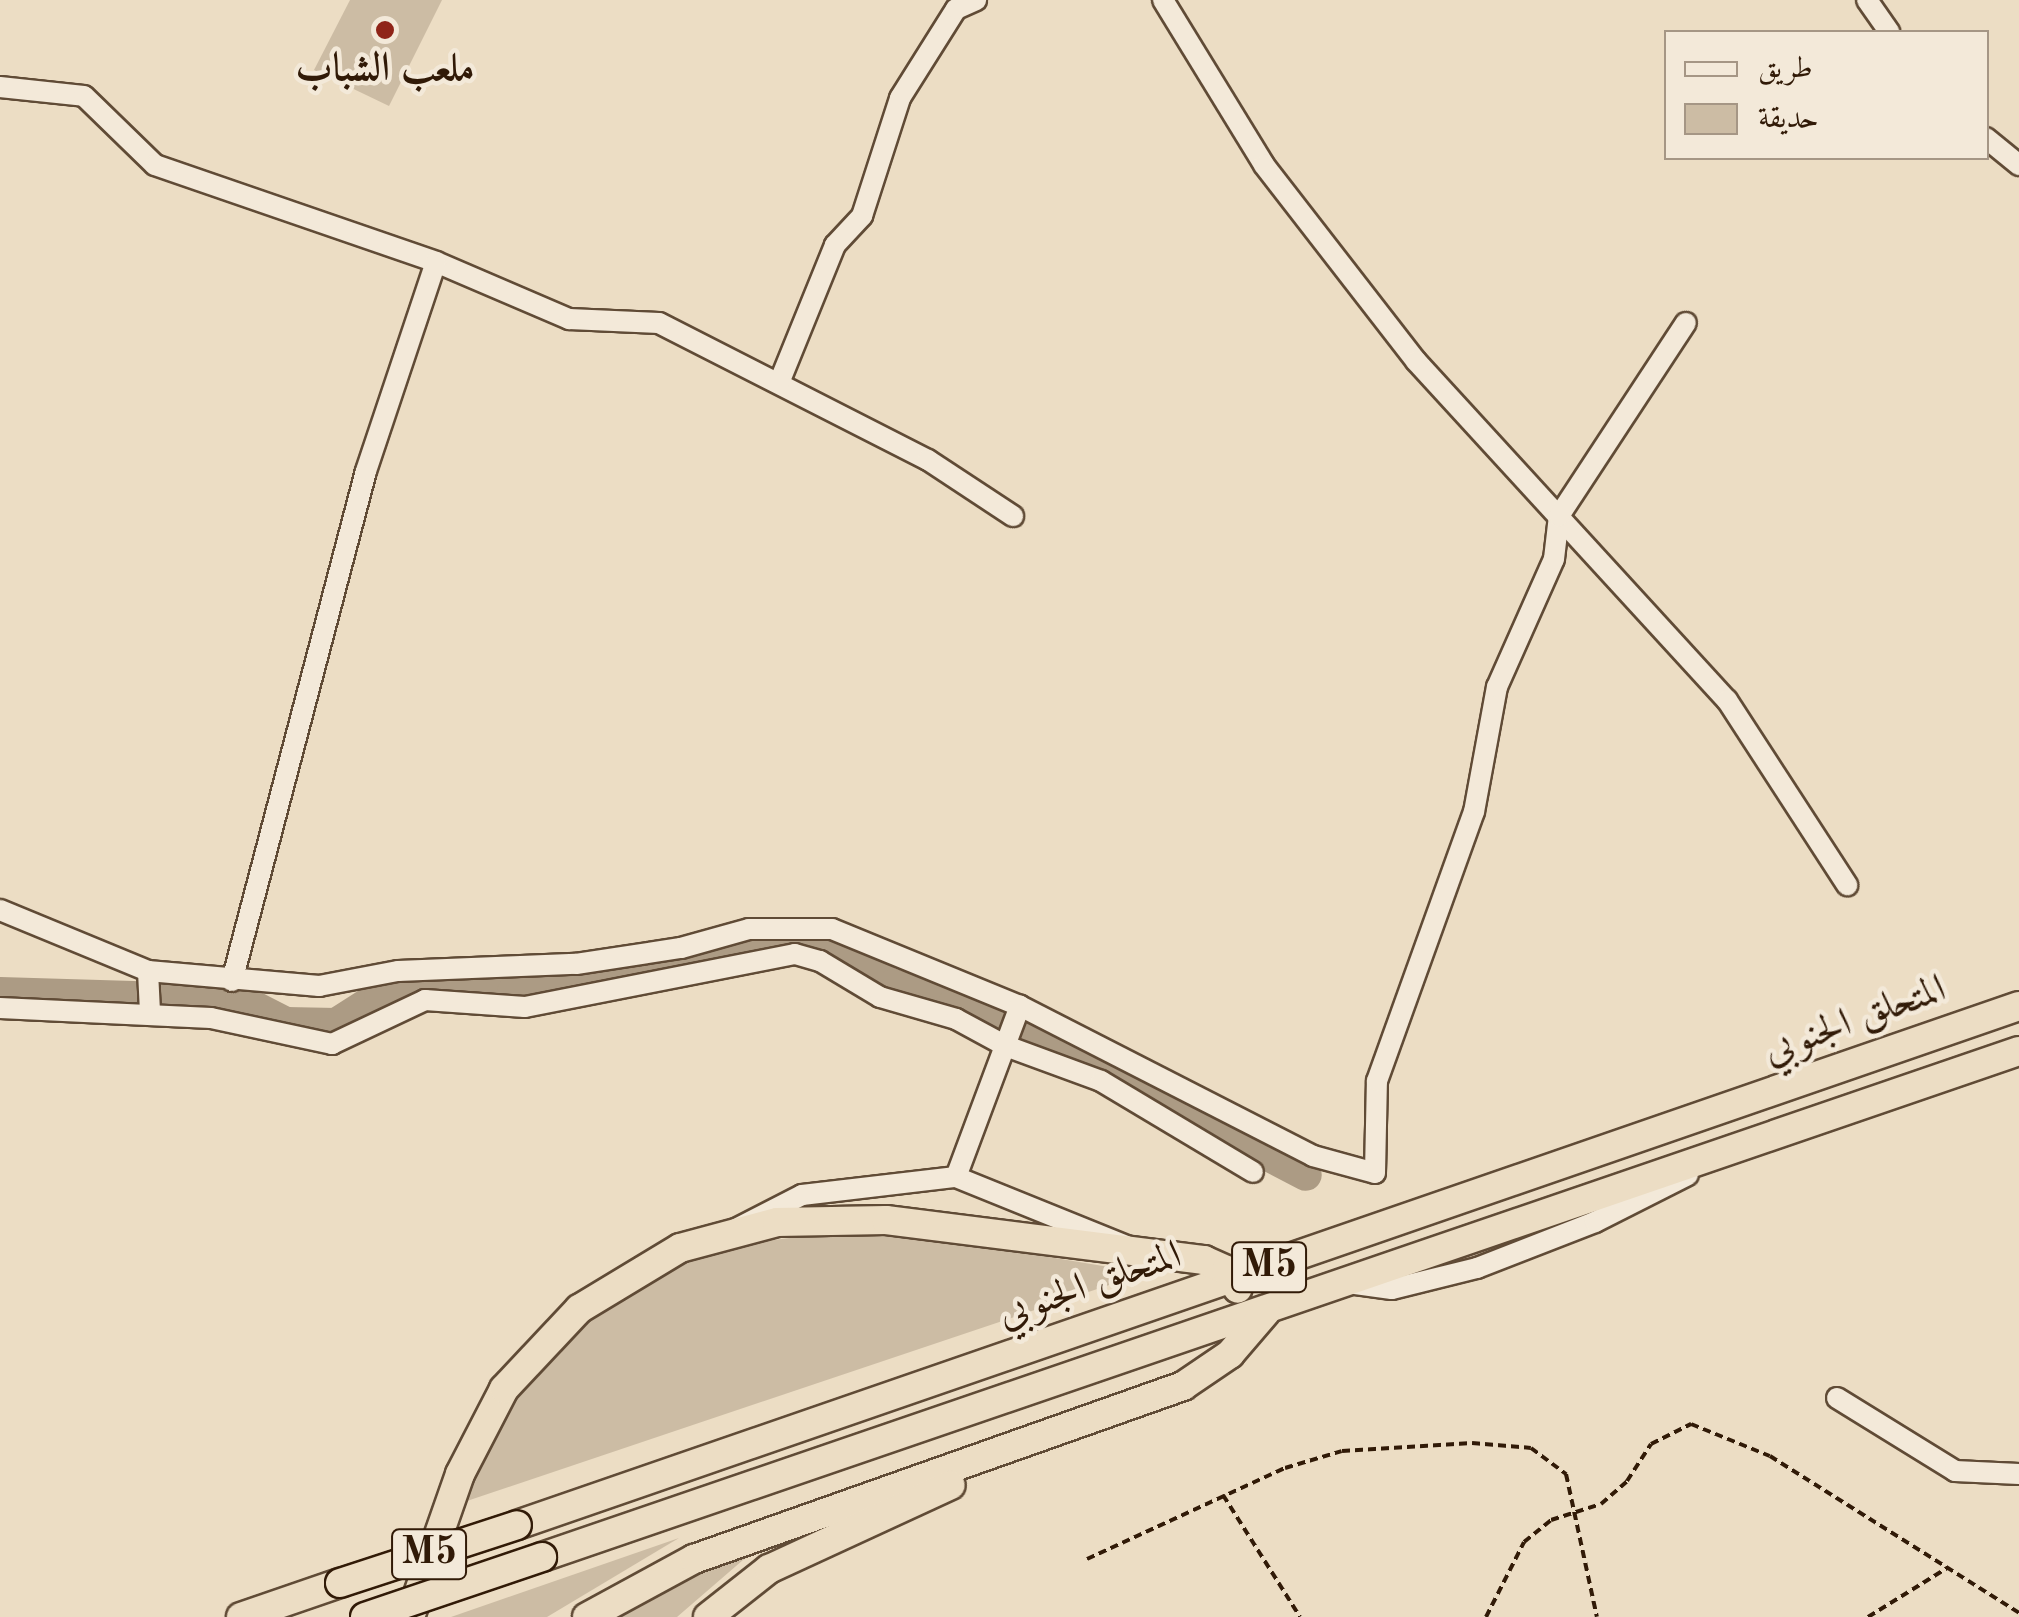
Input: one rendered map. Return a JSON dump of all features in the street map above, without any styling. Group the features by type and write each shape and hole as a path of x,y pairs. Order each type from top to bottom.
{"highway":[{"name":"المتحلق الجنوبي","path":"242,1617 2019,1006"},
{"name":"المتحلق الجنوبي","path":"365,1617 2019,1050"},
{"path":"410,1617 472,1444 524,1364 611,1285 680,1248 735,1230 777,1222 886,1220 1204,1260 1234,1279 1258,1314 1230,1354 1183,1386 694,1559 586,1617"},
{"path":"708,1617 769,1569 928,1498 999,1454"}],"street":[{"path":"779,383 835,245 862,216 900,98 956,9 976,0"},
{"path":"1163,0 1264,165 1416,361 1728,700 1847,884"},
{"path":"1866,0 1888,30"},
{"path":"0,87 84,96 155,165 436,262 569,319 659,323 928,460 1012,516"},
{"path":"1989,140 2019,165"},
{"path":"232,980 366,471 436,262"},
{"path":"0,910 148,971 319,986 398,971 576,964 793,924 832,928 893,949 1020,1006 1312,1156 1375,1173 1377,1081 1474,812 1497,687 1554,559 1559,516 1686,324"},
{"path":"0,1008 150,1012 332,1044 425,1000 525,1007 795,954 820,961 880,996 956,1019 1006,1046 1100,1081 1253,1172"},
{"path":"148,971 150,1012"},
{"path":"956,1176 1020,1006"},
{"path":"735,1230 759,1212 802,1196 956,1176 1088,1226 1138,1253"},
{"path":"1837,1398 1954,1471 2019,1474"}],"path":[{"path":"1486,1617 1524,1542 1578,1508 1601,1504 1626,1482 1651,1444 1691,1424 1770,1456 2019,1613"},
{"path":"1087,1559 1223,1495 1342,1451 1472,1443 1531,1448 1553,1459 1578,1508 1598,1616"},
{"path":"1223,1495 1300,1617"},
{"path":"1868,1617 1948,1568"}],"green space":[{"path":"350,0 442,0 389,106 314,70"},
{"path":"836,1232 977,1245 1145,1273 455,1505 494,1426 544,1361 599,1309 680,1264 735,1245"},
{"path":"806,1525 743,1560 677,1617 602,1617 638,1592"},
{"path":"679,1538 547,1617 451,1617"}],"waterway":[{"path":"0,993 241,1000 286,1023 336,1024 380,996 424,981 462,980 513,992 648,974 745,946 803,940 893,985 955,1002 1117,1068 1162,1100 1306,1175"}],"place":[{"name":"ملعب الشباب","path":"385,30"}]}
